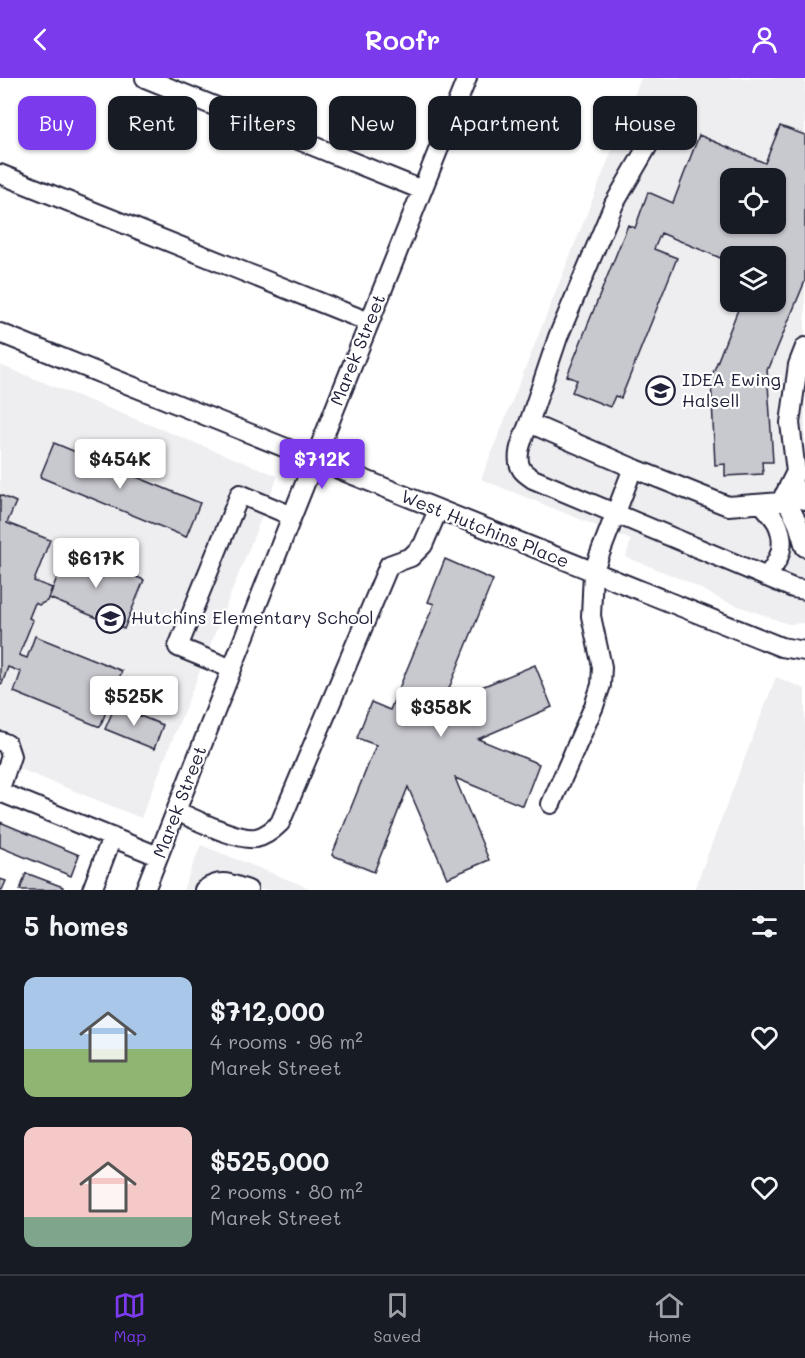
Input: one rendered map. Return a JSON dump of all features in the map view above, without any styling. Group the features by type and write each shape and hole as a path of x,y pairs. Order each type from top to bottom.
{"street":[{"path":"145,78 422,190"},
{"name":"Marek Street","path":"145,890 467,78"},
{"path":"645,150 614,204 558,337 519,453 521,470 533,479 792,588 805,590"},
{"path":"0,174 369,322"},
{"name":"West Hutchins Place","path":"0,333 781,647 805,651"},
{"path":"529,423 728,506 780,502 796,472 790,423 798,365 805,347"},
{"path":"551,804 601,685 602,667 591,616 593,572 633,468"},
{"path":"788,488 805,500"},
{"path":"788,488 805,547"},
{"path":"232,669 178,647 240,494 292,516"},
{"path":"762,504 777,524 782,545 776,564 766,576"},
{"path":"176,811 240,837 256,838 270,833 280,823 388,565 411,557 423,545 438,510"},
{"path":"4,742 11,756 0,791 158,856"},
{"path":"92,890 112,837"},
{"path":"204,890 213,884 224,882 248,890"}],"shaded area":[{"name":"IDEA Ewing Halsell","path":"641,78 805,78 805,623 788,624 722,600 686,581 626,557 631,540 481,479 612,150 697,150 697,96 634,96"},
{"name":"Hutchins Elementary School","path":"0,365 278,476 141,818 0,761"},
{"path":"776,677 805,689 805,890 694,890"},
{"path":"201,845 314,890 183,890"}],"building":[{"name":"IDEA Ewing Halsell","path":"780,126 805,135 805,281 769,368 767,368 773,462 762,462 763,474 725,476 725,464 715,465 711,378 737,312 786,312 786,246 720,246 720,258 661,233 654,249 677,258 621,398 615,396 610,407 572,392 577,380 567,376 628,225 635,228 648,192 673,203 693,150 697,150 699,135 765,163"},
{"path":"54,443 200,503 186,537 40,477"},
{"path":"0,495 16,502 7,523 50,540 34,581 52,588 47,601 39,605 35,603 29,618 33,620 19,655 27,658 35,636 122,671 100,727 14,692 21,672 8,667 2,684 0,683"},
{"path":"68,549 144,580 124,629 49,598"},
{"path":"445,559 493,580 443,703 535,665 552,707 478,739 539,764 523,806 455,778 489,860 447,878 408,787 374,872 332,855 376,745 357,738 371,702 390,710 434,604 428,602"},
{"path":"115,706 163,725 154,749 105,729"},
{"path":"0,822 79,855 71,876 0,847"},
{"path":"26,873 63,887 62,890 20,890"},
{"path":"0,879 6,881 2,890 0,890"}],"place":[{"name":"IDEA Ewing Halsell","path":"661,390"},
{"name":"Hutchins Elementary School","path":"110,618"}]}
